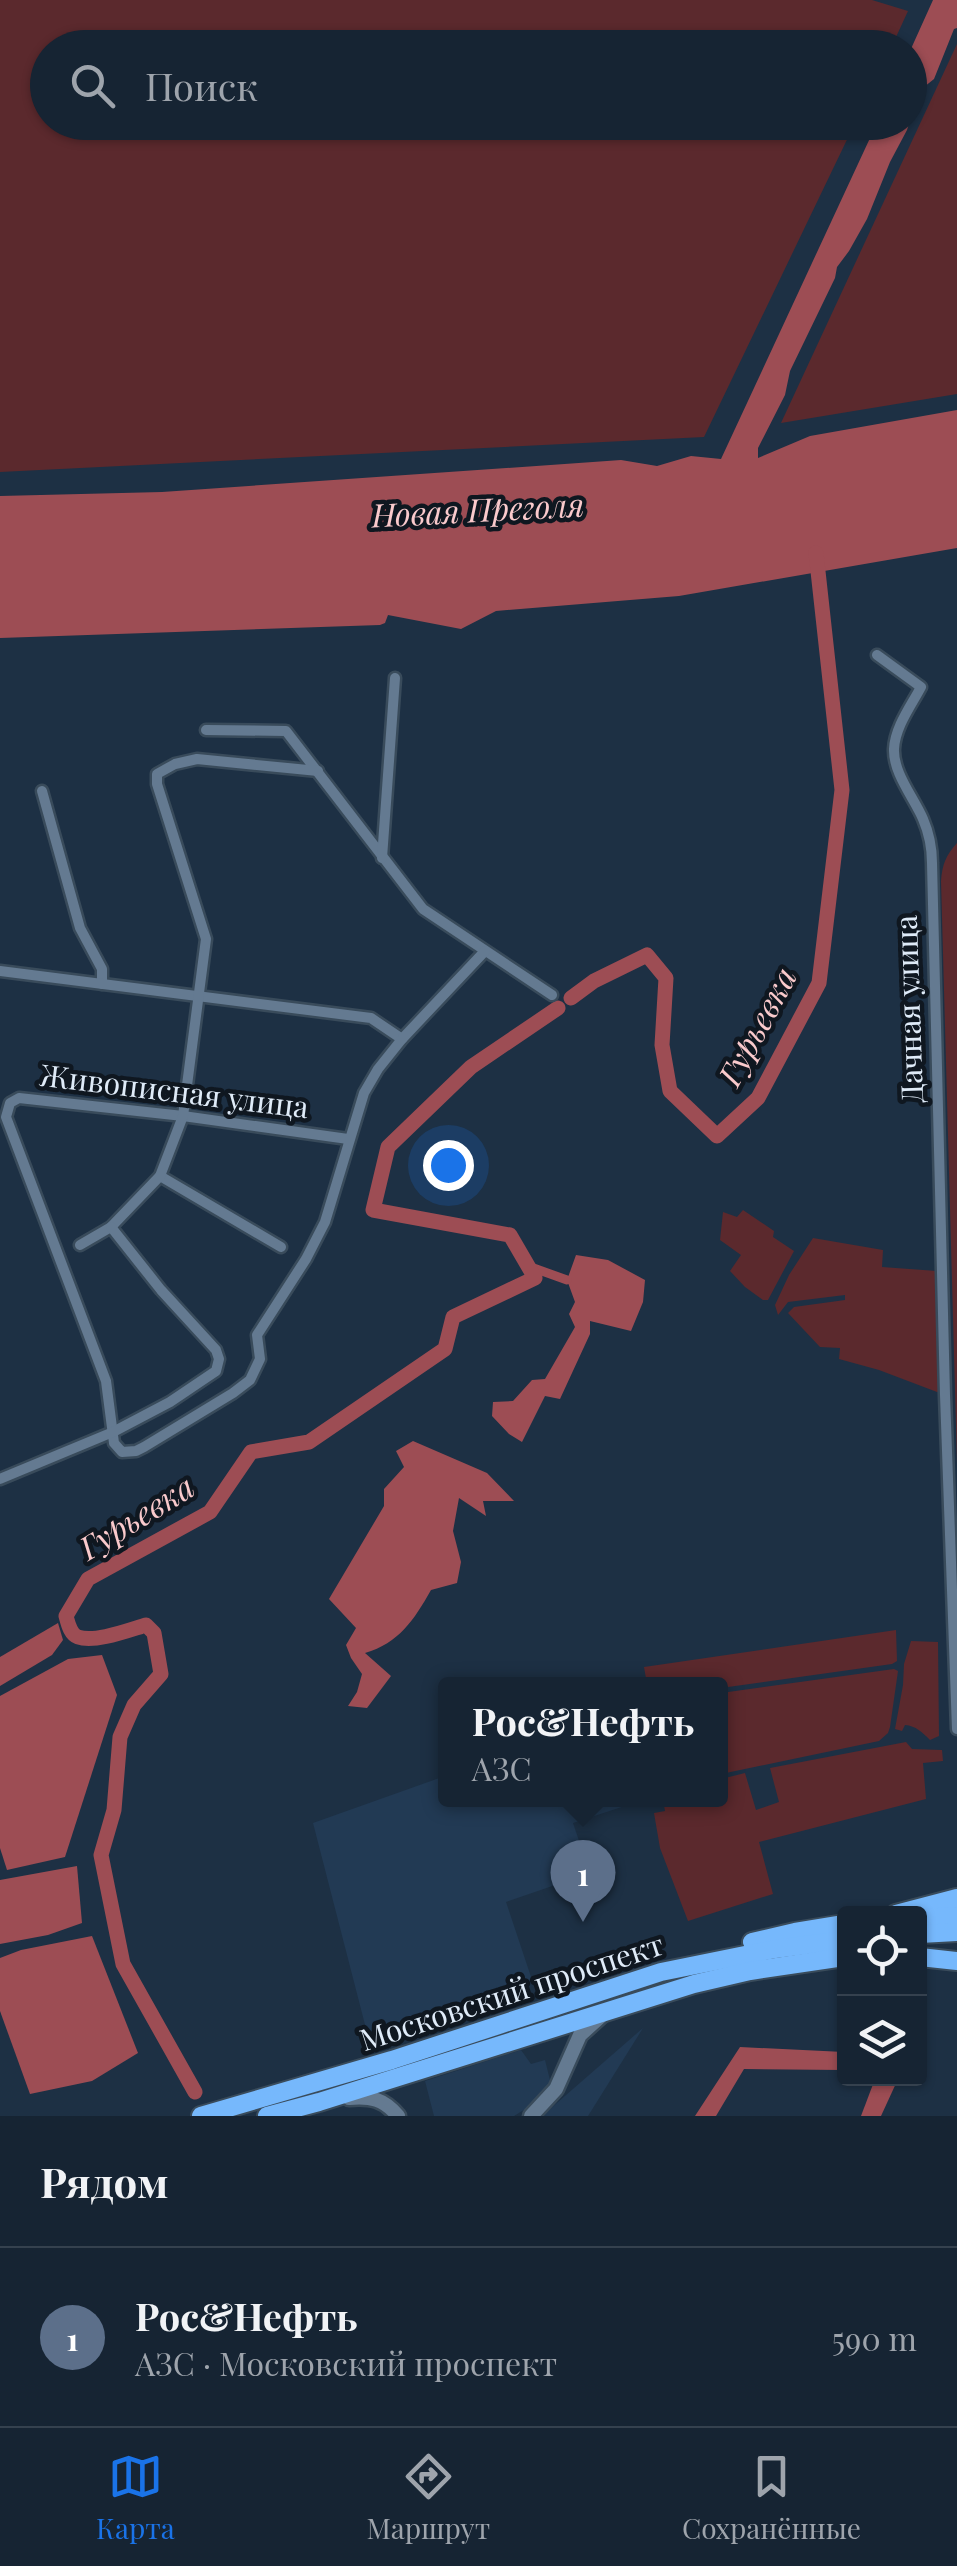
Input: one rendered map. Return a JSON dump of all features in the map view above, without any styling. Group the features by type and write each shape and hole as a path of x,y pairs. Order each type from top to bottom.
{"highway":[{"path":"924,1906 951,1898"},
{"path":"927,1918 957,1916"},
{"path":"661,1972 778,1935 837,1925"},
{"path":"927,1934 957,1932"},
{"name":"Московский проспект","path":"204,2115 392,2060 661,1972 837,1941"},
{"path":"927,1953 957,1949"},
{"path":"927,1955 957,1961"},
{"name":"Московский проспект","path":"267,2116 722,1977 837,1958"}],"main road":[{"path":"531,2116 556,2088 580,2034 608,2010"},
{"path":"319,2102 375,2098 398,2116"}],"street":[{"name":"Дачная улица","path":"877,655 921,687 898,732 894,756 923,819 932,859 944,1398 957,1728"},
{"path":"382,858 395,678"},
{"path":"206,730 286,731 423,909 552,995"},
{"path":"80,1245 111,1227 160,1176 184,1116 206,939 157,774 174,764 196,759 318,770"},
{"path":"42,791 80,928 102,969 102,984"},
{"path":"112,1432 114,1443 122,1452 136,1451 250,1380 260,1358 257,1335 262,1324 325,1222 364,1092 402,1040 485,950"},
{"path":"0,972 371,1018 402,1040"},
{"name":"Живописная улица","path":"112,1432 106,1381 6,1117 10,1104 19,1098 348,1138"},
{"path":"160,1176 281,1246"},
{"path":"0,1478 112,1432 170,1402 216,1371 216,1350 111,1227"}],"shaded area":[{"path":"0,0 872,0 908,11 899,30 30,30 30,140 847,140 704,437 0,472"},
{"path":"957,44 957,394 781,423 912,140 927,140 927,109"},
{"path":"957,843 957,1463 941,881 945,860"},
{"path":"743,1210 774,1231 773,1237 794,1251 768,1300 745,1287 730,1271 741,1255 720,1240 723,1212 737,1217"},
{"path":"813,1238 883,1250 882,1267 937,1271 941,1391 839,1359 840,1348 820,1347 788,1313 794,1307 845,1300 845,1295 788,1302 778,1315 775,1305"},
{"path":"896,1630 897,1661 892,1664 728,1687 728,1677 646,1677 644,1667"},
{"path":"911,1641 938,1642 939,1736 930,1740 912,1727 895,1729"},
{"path":"898,1671 890,1727 879,1741 728,1773 728,1692"},
{"path":"906,1742 912,1749 942,1750 943,1761 923,1763 926,1799 759,1842 773,1894 688,1921 660,1848 654,1813 665,1811 664,1807 728,1807 728,1777 745,1773 756,1810 779,1802 770,1768"},
{"path":"438,1778 438,1807 622,1807 573,1823 590,1873 506,1902 532,1980 510,1987 514,2001 370,2044 313,1823"},
{"path":"643,2028 588,2116 542,2116"},
{"path":"521,2050 531,2064 545,2060 551,2084 530,2106 514,2116 434,2116 425,2081"}],"water":[{"path":"933,0 957,0 957,28 934,79 927,85 927,30 919,30"},
{"name":"Новая Преголя","path":"869,140 902,140 867,219 837,267 790,371 785,395 758,448 758,458 810,436 957,410 957,548 679,596 496,611 461,629 388,615 380,625 0,638 0,496 162,492 621,460 657,466 691,456 721,459"},
{"path":"576,1255 608,1260 645,1280 643,1302 631,1331 590,1321 590,1334 560,1399 545,1396 522,1442 492,1416 493,1402 513,1401 532,1380 545,1379 575,1327 569,1314 575,1302 567,1280"},
{"path":"413,1441 487,1473 514,1501 483,1501 486,1516 459,1498 453,1531 461,1562 457,1583 431,1590 404,1629 387,1643 365,1653 391,1676 367,1708 348,1706 362,1674 346,1645 356,1628 329,1599 384,1506 384,1489 404,1467 396,1451"},
{"path":"58,1623 63,1640 52,1655 0,1686 0,1657"},
{"path":"102,1655 117,1695 65,1857 7,1870 0,1848 0,1696 68,1659"},
{"path":"77,1866 82,1923 48,1935 0,1944 0,1880"},
{"path":"92,1936 138,2053 92,2081 30,2094 0,2011 0,1958"},
{"path":"740,2047 837,2052 837,2070 744,2069 716,2116 695,2116"},
{"path":"872,2086 895,2086 881,2116 861,2116"}],"waterway":[{"name":"Гурьевка","path":"571,998 594,981 647,955 666,978 662,1045 670,1091 717,1136 758,1098 819,983 842,790 816,553"},
{"name":"Гурьевка","path":"195,2092 123,1964 101,1855 114,1810 120,1737 134,1705 161,1674 154,1633 146,1625 112,1635 78,1637 66,1616 88,1579 210,1512 251,1452 309,1442 445,1349 453,1317 535,1278 510,1235 373,1210 388,1147 471,1067 558,1008"},
{"path":"528,1266 567,1280"}],"place":[{"name":"Рос&Нефть","path":"583,1922"}]}
